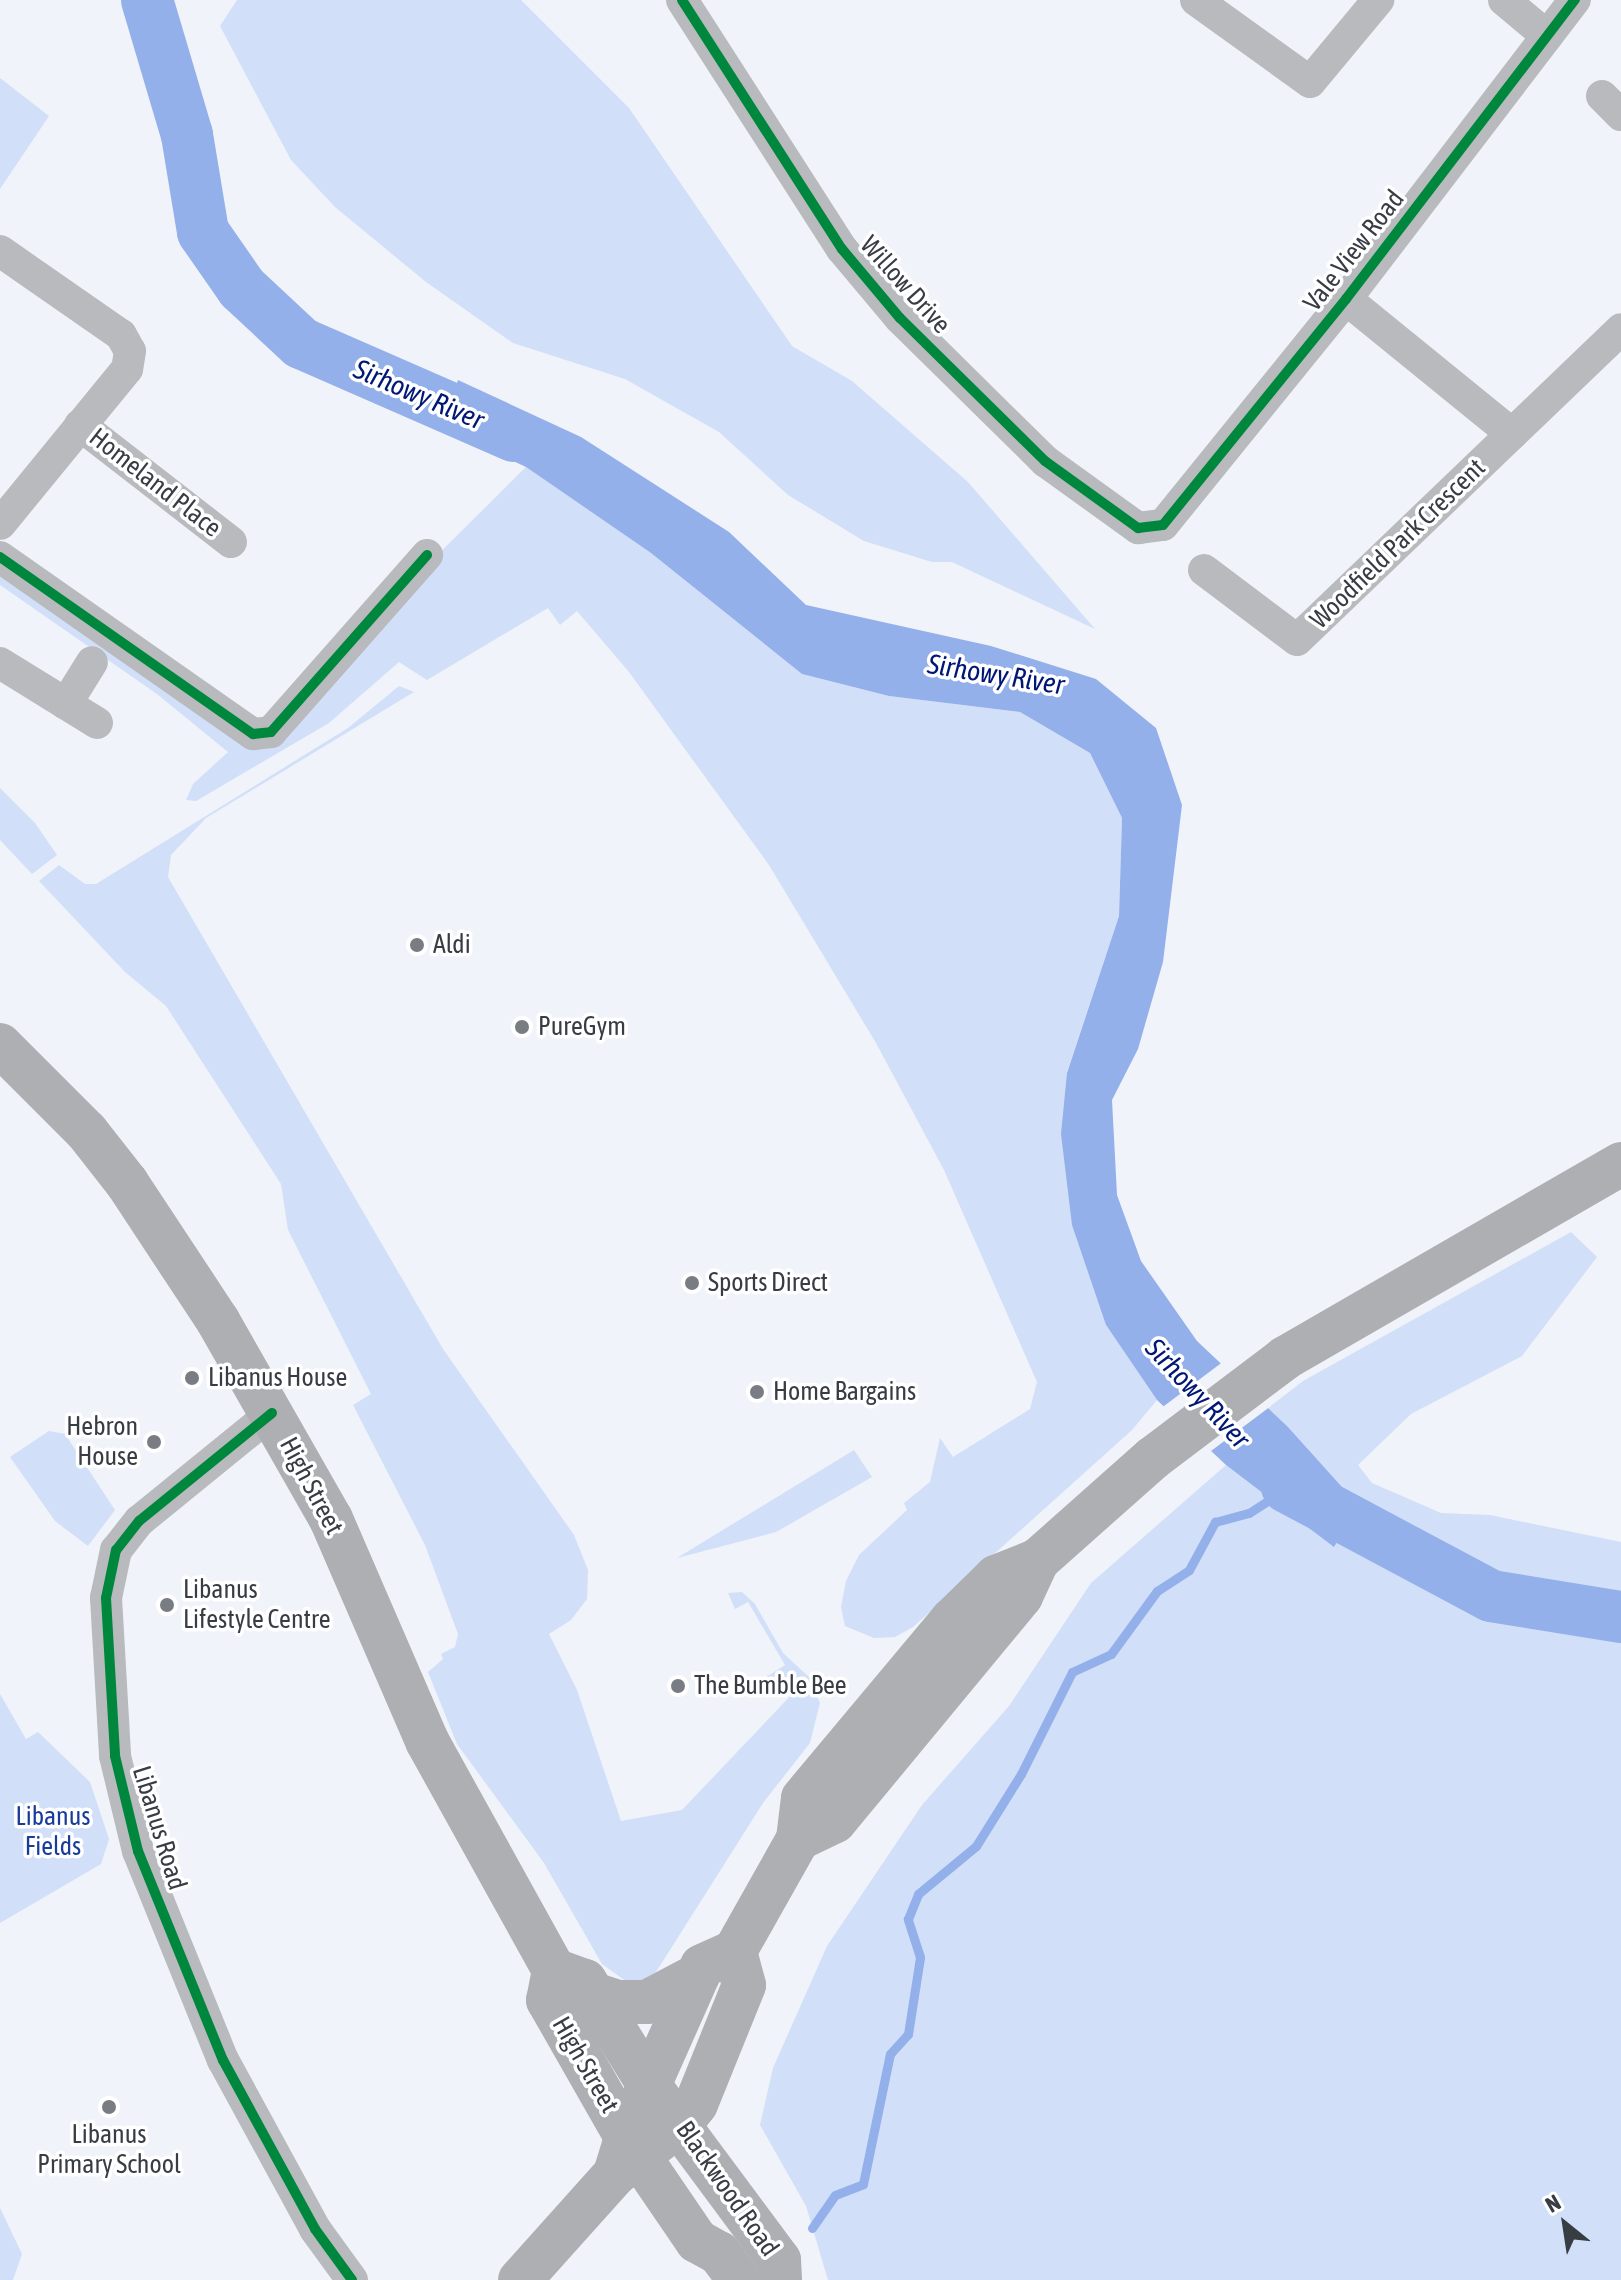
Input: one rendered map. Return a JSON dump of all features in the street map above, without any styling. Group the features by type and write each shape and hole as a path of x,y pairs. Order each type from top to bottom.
{"main road":[{"name":"High Street","path":"0,1045 87,1132 127,1183 272,1413 331,1519 427,1741 554,1970 548,2000 648,2131"},
{"path":"648,2131 702,1966 735,1951 798,1839 835,1821 1021,1596 1038,1560 1153,1458 1285,1358 1617,1173"},
{"path":"520,2280 648,2131 696,2104 744,1985 735,1951"},
{"name":"High Street","path":"554,1970 585,1981 593,1994 648,2131"},
{"path":"593,1994 617,2002 647,2002 698,1975"},
{"path":"648,2131 722,2226 729,2266"},
{"name":"Blackwood Road","path":"648,2131 779,2260 780,2280"}],"street":[{"name":"Willow Drive","path":"682,0 842,249 900,318 1045,461 1138,528 1163,525"},
{"path":"1196,0 1310,82 1378,0"},
{"path":"1504,0 1547,36"},
{"name":"Vale View Road","path":"1163,525 1346,299 1575,0"},
{"path":"0,251 121,335 130,351 127,369 0,524"},
{"path":"1346,299 1512,434"},
{"name":"Woodfield Park Crescent","path":"1204,570 1297,640 1621,329"},
{"name":"Homeland Place","path":"80,425 231,542"},
{"path":"0,557 253,734 271,732 427,555"},
{"path":"66,704 92,662"},
{"path":"0,663 97,723"},
{"name":"Libanus Road","path":"272,1413 139,1521 116,1550 106,1598 115,1756 138,1851 223,2060 315,2229 352,2280"}],"green space":[{"path":"237,0 521,0 629,108 792,346 852,381 968,482 1095,629 952,562 932,562 864,541 788,495 719,432 625,379 513,343 426,282 335,207 291,160 220,26"},
{"path":"0,78 49,116 0,189"},
{"path":"526,467 651,553 802,674 889,696 1020,712 1090,753 1122,818 1119,916 1067,1072 1106,1325 1157,1400 1132,1430 913,1627 895,1637 874,1638 845,1626 841,1607 846,1581 859,1555 907,1510 904,1503 930,1482 940,1438 953,1457 1030,1409 1037,1382 944,1170 876,1043 769,865 629,672 577,611 560,625 548,608 427,680 399,662 329,723 196,801 186,800 193,784 228,752 157,694 0,585 0,569 251,740"},
{"path":"399,686 414,692 206,818 171,855 168,877 443,1349 574,1535 588,1570 587,1599 571,1620 549,1634 577,1690 621,1821 682,1810 797,1689 785,1679 765,1694 765,1678 785,1665 748,1602 735,1609 728,1593 742,1592 755,1604 783,1653 809,1677 820,1703 810,1743 763,1803 656,1972 643,1980 627,1982 602,1964 544,1863 457,1744 428,1672 443,1659 441,1654 455,1647 458,1634 425,1545 353,1405 371,1394 288,1230 281,1184 166,1006 125,972 39,881 59,865 85,884 96,884 348,728"},
{"path":"0,788 35,823 57,855 32,874 0,840"},
{"path":"1571,1232 1597,1257 1522,1356 1411,1414 1358,1465 1372,1483 1441,1513 1490,1515 1621,1542 1621,2280 828,2280 806,2206 760,2125 773,2068 827,1946 922,1805 1009,1706 1091,1583 1226,1465 1334,1546 1287,1426 1268,1408 1303,1381"},
{"path":"49,1431 65,1434 115,1510 88,1546 55,1521 10,1457"},
{"path":"854,1450 872,1477 776,1532 677,1558"},
{"name":"Libanus Fields","path":"0,1694 26,1739 38,1732 90,1782 109,1839 101,1864 0,1923"},
{"path":"0,2208 22,2254 13,2280 0,2280"}],"water":[{"path":"458,380 581,437 729,532 806,605 991,646 1096,679 1156,728 1182,805 1163,962 1138,1049 1112,1100 1117,1195 1141,1261 1197,1341 1287,1426 1359,1506 1334,1547 1226,1465 1157,1400 1106,1325 1072,1225 1061,1134 1067,1073 1119,916 1122,818 1090,753 1020,712 889,696 802,674 651,553 526,467 442,427"}],"pier":[{"path":"1224,1361 1271,1406 1207,1454 1160,1409"}],"waterway":[{"name":"Sirhowy River","path":"147,0 187,135 203,232 242,288 301,343 514,436"},
{"name":"Sirhowy River","path":"1287,1487 1491,1596 1621,1617"},
{"path":"812,2228 835,2195 863,2184 890,2054 908,2034 920,1957 908,1919 918,1894 976,1846 1021,1774 1072,1672 1111,1654 1157,1591 1189,1570 1215,1522 1249,1513 1280,1493"}],"cycle path":[{"path":"682,0 842,249 900,318 1045,461 1138,528 1163,525 1346,299 1575,0"},
{"path":"0,557 253,734 271,732 427,555"},
{"path":"272,1413 139,1521 116,1550 106,1598 115,1756 138,1851 223,2060 315,2229 352,2280"}],"place":[{"name":"Aldi","path":"417,945"},
{"name":"PureGym","path":"522,1027"},
{"name":"Sports Direct","path":"692,1283"},
{"name":"Libanus House","path":"192,1378"},
{"name":"Home Bargains","path":"757,1392"},
{"name":"Hebron House","path":"154,1442"},
{"name":"Libanus Lifestyle Centre","path":"167,1605"},
{"name":"The Bumble Bee","path":"678,1686"},
{"name":"Libanus Primary School","path":"109,2107"}]}
